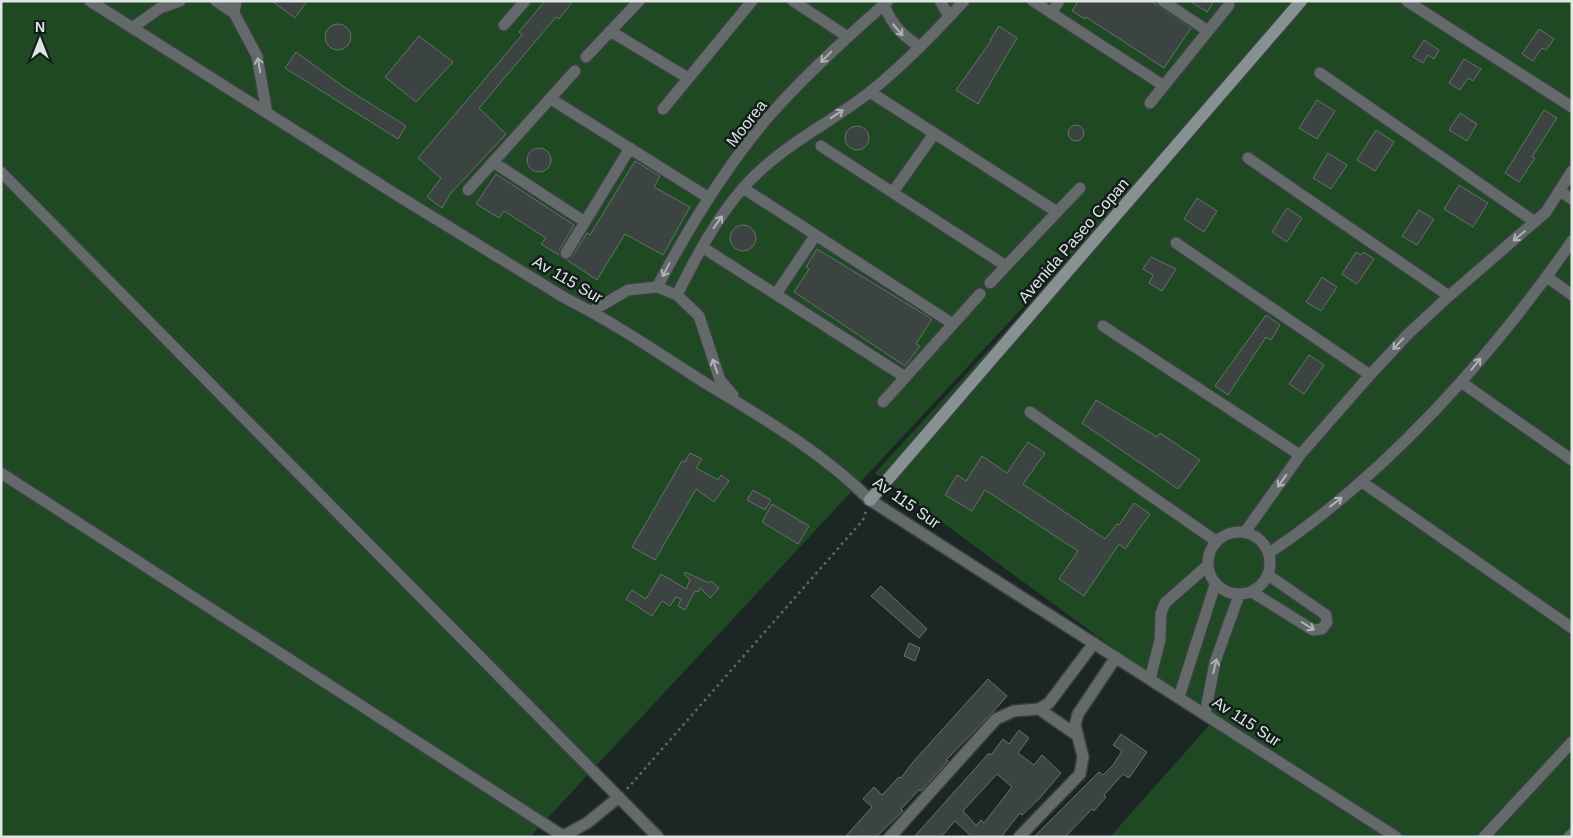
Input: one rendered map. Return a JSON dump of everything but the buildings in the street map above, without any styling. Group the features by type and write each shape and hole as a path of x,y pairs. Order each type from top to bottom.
{"main road":[{"name":"Avenida Paseo Copan","path":"870,500 1301,1"}],"street":[{"name":"Av 115 Sur","path":"90,1 400,197 565,298 592,312 743,406 846,476 870,500 1396,836"},
{"path":"132,28 160,8 180,1"},
{"path":"216,1 235,7 257,56 267,113"},
{"path":"504,25 525,1"},
{"path":"586,57 639,1"},
{"path":"662,109 752,1"},
{"path":"793,1 848,37"},
{"path":"940,1 949,16"},
{"path":"678,295 700,251 743,188 782,150 870,92 920,47 964,1"},
{"path":"1032,1 1164,86"},
{"path":"1051,13 1059,1"},
{"path":"1163,1 1208,31"},
{"path":"1407,1 1572,107"},
{"path":"886,3 890,21 902,36 920,47"},
{"name":"Moorea","path":"658,287 681,242 709,198 770,116 848,37 886,3"},
{"path":"1150,104 1229,5"},
{"path":"610,31 688,78"},
{"path":"468,190 575,71"},
{"path":"1320,73 1535,222"},
{"path":"870,92 1057,212"},
{"path":"551,98 709,198"},
{"path":"892,192 934,134"},
{"path":"821,146 1006,266"},
{"path":"566,253 630,148"},
{"path":"1248,158 1449,296"},
{"path":"493,162 585,222"},
{"path":"1,172 659,837"},
{"path":"1245,532 1300,455 1370,375 1408,334 1449,296 1546,212 1572,172"},
{"path":"743,188 953,324"},
{"path":"990,282 1080,188"},
{"path":"1559,191 1572,199"},
{"path":"776,294 815,236"},
{"path":"1269,553 1362,482 1461,382 1547,277 1572,241"},
{"path":"681,242 776,294 905,377"},
{"path":"1176,243 1370,375"},
{"path":"1547,277 1572,295"},
{"path":"592,312 628,290 658,287 678,295 699,316 720,380 743,406"},
{"path":"883,402 980,294"},
{"path":"1102,326 1300,455"},
{"path":"1461,382 1572,460"},
{"path":"1030,412 1216,541"},
{"path":"1,473 563,836 587,823 619,797"},
{"path":"1362,482 1572,628"},
{"path":"1234,532 1245,532 1256,536 1269,553 1270,566 1268,575 1252,592 1240,595 1222,591 1215,585 1209,575 1207,566 1208,553 1216,541 1234,532"},
{"path":"1150,679 1160,640 1161,613 1165,603 1207,566"},
{"path":"1252,592 1313,630 1322,629 1327,622 1326,615 1268,575"},
{"path":"1179,697 1215,585"},
{"path":"1205,714 1215,662 1240,595"},
{"path":"1293,616 1304,601"},
{"path":"890,837 996,719 1014,711 1039,709 1049,703 1094,643"},
{"path":"1019,837 1080,774 1083,757 1075,725 1078,714 1116,657"},
{"path":"1039,709 1078,736"},
{"path":"1484,837 1572,742"}],"path":[{"path":"619,797 863,520 870,500"}],"green space":[{"path":"1,1 1308,1 530,837 1,837"},
{"path":"1310,1 1572,1 1572,837 1110,837 1213,721 875,473"}]}
